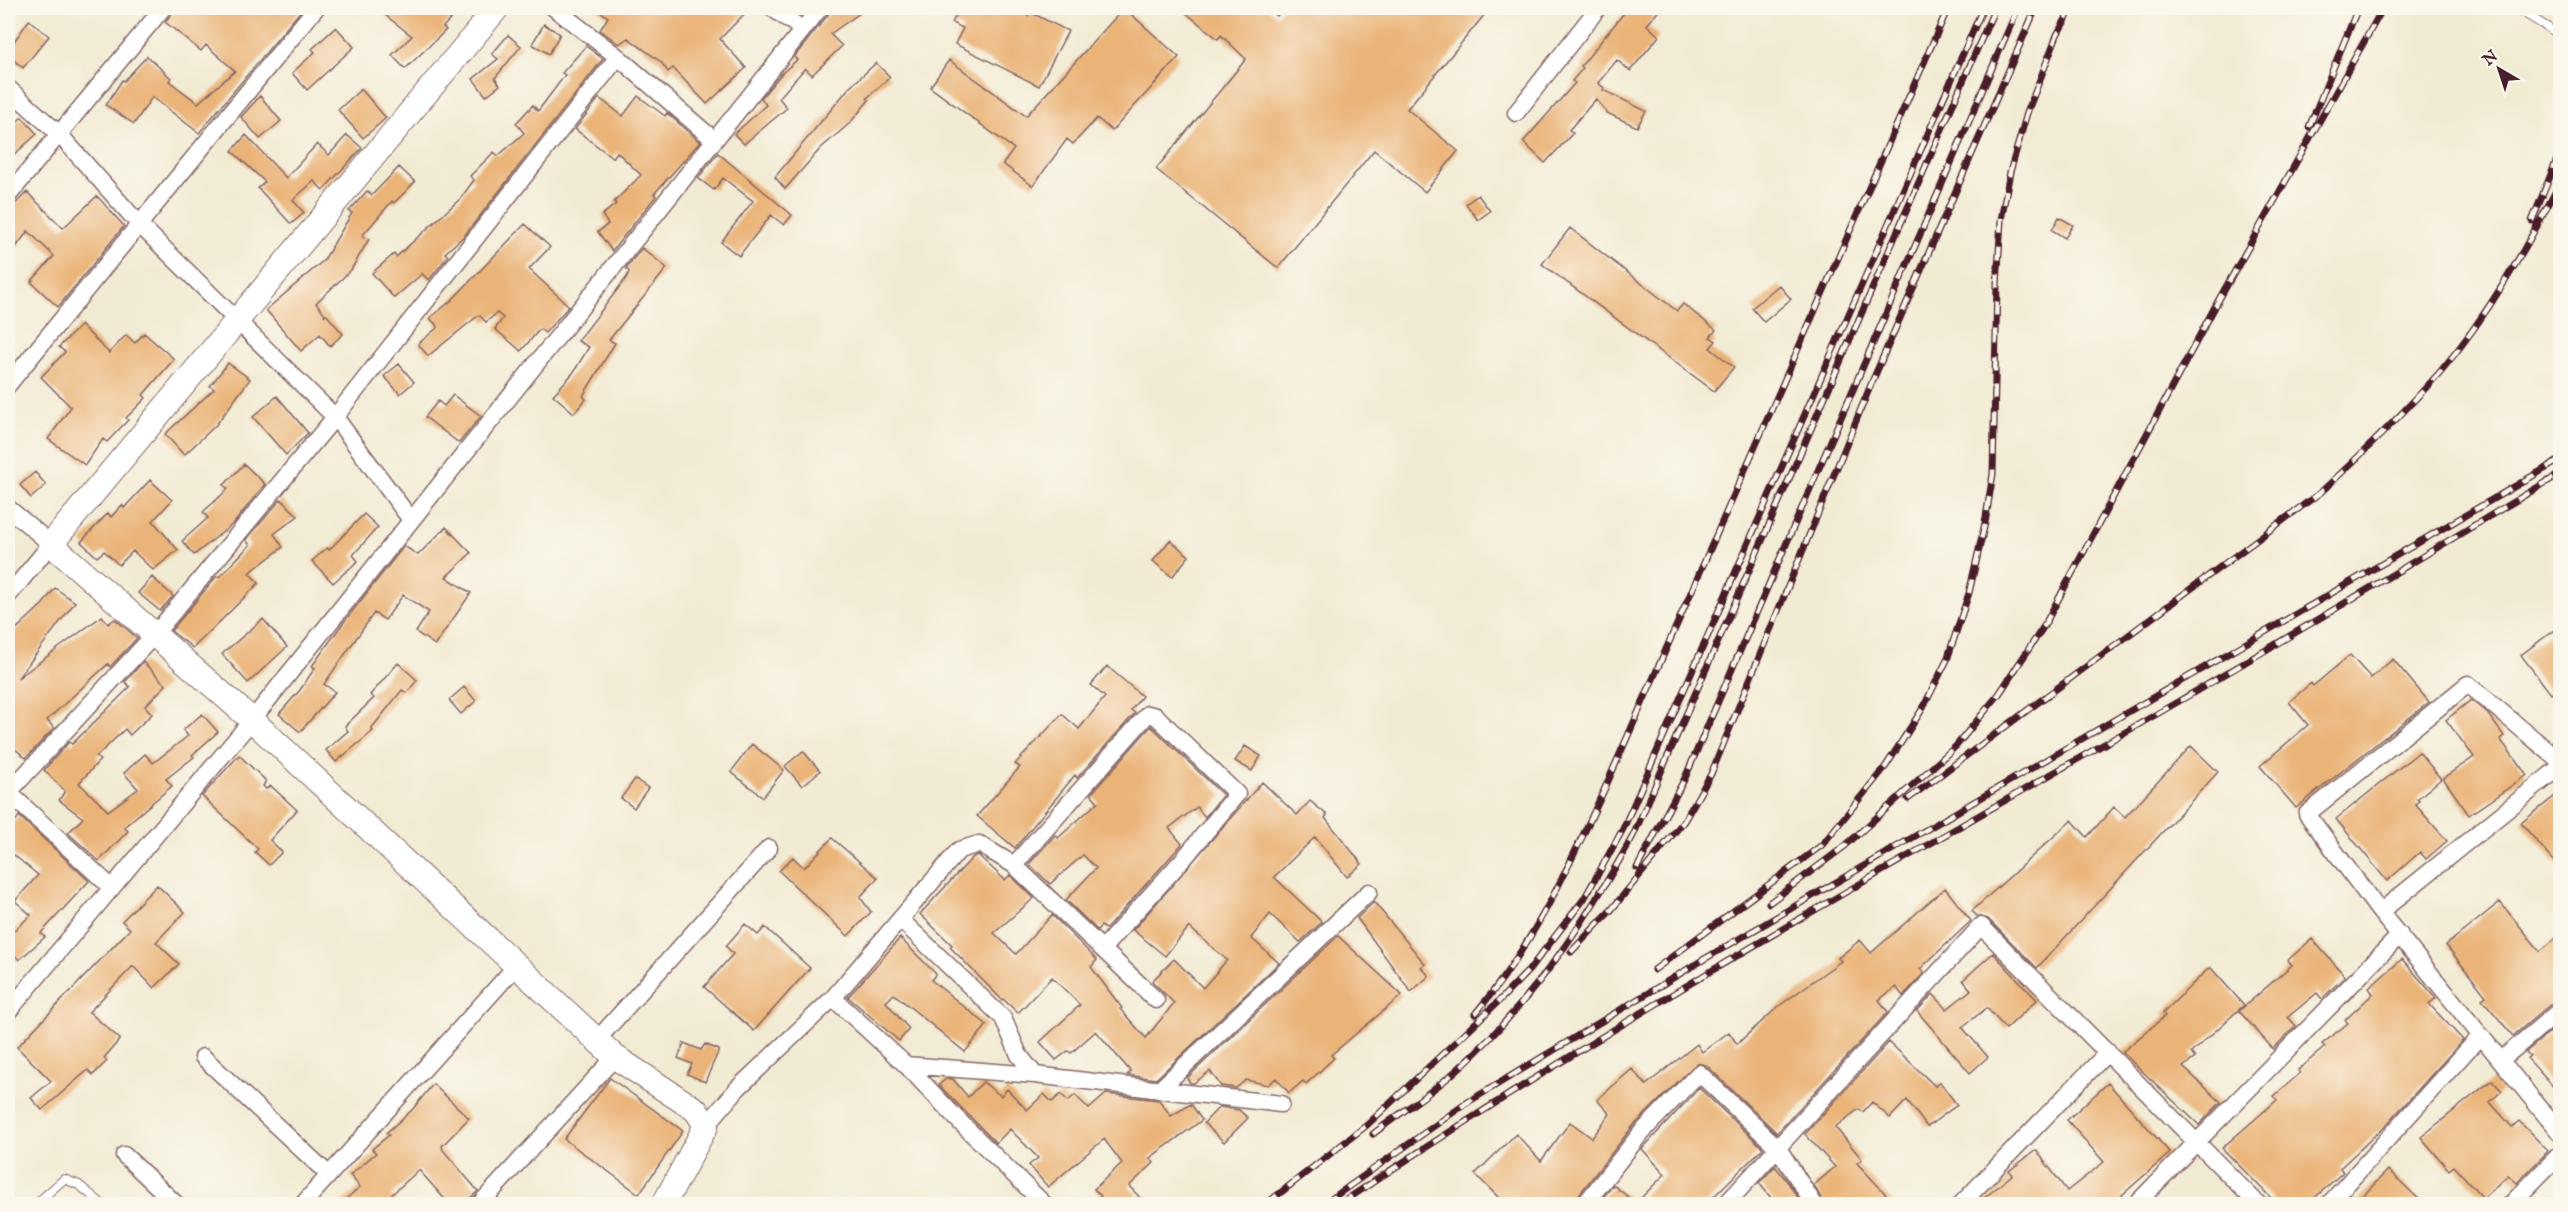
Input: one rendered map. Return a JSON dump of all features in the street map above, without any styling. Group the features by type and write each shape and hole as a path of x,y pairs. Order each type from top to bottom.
{"street":[{"path":"8,196 163,8"},
{"path":"8,385 316,8"},
{"path":"8,596 498,8"},
{"path":"554,8 618,57 714,140"},
{"path":"772,8 802,29"},
{"path":"8,1012 252,720 820,8"},
{"path":"1516,113 1598,8"},
{"path":"112,888 8,793 155,634 335,417 618,57"},
{"path":"8,88 60,135 139,224 335,417 411,520"},
{"path":"8,508 252,720 615,1057 696,1110 706,1126"},
{"path":"2560,761 2468,684 2307,814 2380,912 2560,1133"},
{"path":"1014,866 1149,714 1155,716 1214,770 1237,794 1186,856 1103,948"},
{"path":"2380,912 2560,767"},
{"path":"664,1204 706,1126 738,1088 833,998 959,850 979,844 1014,866 1156,1000"},
{"path":"597,1040 770,848"},
{"path":"1160,1089 1369,892"},
{"path":"900,919 1003,1018 1019,1055 1035,1075"},
{"path":"1726,1204 1981,926 2258,1204"},
{"path":"2136,1204 2400,935"},
{"path":"303,1204 517,965"},
{"path":"833,998 906,1065 960,1122 1044,1204"},
{"path":"2501,1060 2560,1010"},
{"path":"2329,1204 2481,1035"},
{"path":"1961,1204 2108,1052"},
{"path":"203,1057 329,1175"},
{"path":"480,1204 615,1057"},
{"path":"906,1065 1035,1075 1281,1104"},
{"path":"1585,1204 1641,1133 1699,1073 1778,1148 1814,1204"},
{"path":"2511,1204 2560,1154"},
{"path":"124,1155 176,1204"}],"lane":[{"path":"2516,8 2560,35"},
{"path":"36,1204 64,1179 80,1185 102,1204"}],"building":[{"path":"176,8 303,8 199,133 152,97 134,124 106,105 122,80 124,81 147,56 171,78 169,81 198,103 235,71 206,45 201,51 165,22"},
{"path":"376,8 461,8 443,27 446,30 405,69 392,55 412,36"},
{"path":"595,8 750,8 720,39 746,68 707,104 673,68 668,72 661,62 628,38 619,44 600,30 608,17"},
{"path":"790,8 807,8 801,15"},
{"path":"830,8 867,8 830,34 842,46 812,75 805,68 779,98 787,108 744,144 734,134 766,105 761,98 782,73 797,60 794,57 828,15"},
{"path":"960,8 1012,8 1028,16 1030,12 1068,31 1039,86 955,44 963,28 952,23"},
{"path":"1124,8 1179,57 1112,131 1097,118 1073,144 1067,139 1033,186 1003,164 1014,149 930,87 949,60 1026,116"},
{"path":"1180,8 1267,8 1277,16 1283,8 1490,8 1407,109 1458,151 1425,192 1374,150 1278,268 1156,169 1246,59 1221,35 1218,39"},
{"path":"1628,8 1661,8 1647,25 1659,36 1630,71 1617,60 1598,83 1604,88 1603,90 1646,111 1637,127 1607,113 1596,99 1569,130 1573,133 1545,163 1523,142 1575,83 1572,81 1583,68 1581,66"},
{"path":"29,20 49,36 23,68 8,55 8,50"},
{"path":"544,24 560,34 549,54 532,44"},
{"path":"336,27 354,47 307,90 292,73 315,52 312,49"},
{"path":"508,35 521,46 495,78 500,85 486,96 473,79 498,59 492,54"},
{"path":"586,46 603,59 464,236 445,253 448,256 429,280 422,274 394,298 372,273 394,254 396,257 460,199 474,180 470,176 494,152 498,156 524,133 516,123 533,105 538,111 565,75 562,73"},
{"path":"876,63 890,77 867,98 869,100 850,123 821,148 785,189 775,177 849,88"},
{"path":"361,89 386,118 363,138 338,110"},
{"path":"260,96 281,121 260,139 241,117"},
{"path":"638,96 665,116 667,113 700,142 654,194 656,196 612,251 598,232 608,224 602,215 616,204 614,202 641,175 617,152 613,158 575,129 599,98 623,116"},
{"path":"22,117 37,134 8,160 8,130"},
{"path":"246,135 286,178 317,144 329,155 347,135 362,148 323,190 314,181 293,200 304,213 291,224 258,188 265,182 232,151"},
{"path":"718,153 792,215 784,225 771,215 739,256 721,242 753,201 723,178 714,190 698,178"},
{"path":"399,167 415,182 394,203 392,201 362,236 369,239 351,270 316,303 325,314 324,316 326,314 343,334 330,346 320,334 301,351 266,310 324,260 352,213 349,211 367,191 372,195"},
{"path":"27,192 63,228 97,196 124,226 58,307 31,282 54,256 28,231 8,258 8,211"},
{"path":"1478,195 1490,211 1478,220 1466,204"},
{"path":"2059,217 2073,225 2065,238 2052,230"},
{"path":"525,224 550,247 529,269 569,306 545,333 540,329 521,351 495,329 503,318 497,313 486,322 479,315 428,356 418,344 438,327 430,318 452,300"},
{"path":"1570,228 1677,311 1683,304 1716,330 1710,337 1716,341 1710,348 1734,367 1714,391 1542,264"},
{"path":"642,248 667,268 609,340 615,343 583,396 586,399 574,413 553,395 573,373 589,347 578,341 627,277 629,272 626,268"},
{"path":"1779,285 1791,299 1764,322 1752,308"},
{"path":"81,325 109,353 126,335 135,343 144,333 174,359 143,395 146,398 126,418 128,420 107,442 103,439 85,465 48,439 71,407 41,377 65,352 59,347"},
{"path":"228,363 250,379 216,425 184,455 165,434 214,389 210,386"},
{"path":"399,364 414,382 400,394 384,376"},
{"path":"453,395 481,416 459,443 425,417 438,401 444,406"},
{"path":"277,396 308,433 286,455 253,417"},
{"path":"244,464 265,484 234,523 194,555 182,541 208,518 203,512 228,489 224,485"},
{"path":"35,472 46,485 31,498 20,485"},
{"path":"150,480 172,500 153,521 178,550 153,570 133,551 119,565 104,551 97,557 81,542 108,513 111,517 122,505 124,508"},
{"path":"281,499 298,516 274,534 283,547 249,573 259,583 193,648 171,631 216,577 220,576 250,545 246,540"},
{"path":"364,514 378,527 353,555 358,561 333,583 312,561 327,548 329,550"},
{"path":"446,527 471,553 446,577 471,593 435,645 416,632 429,612 403,595 385,620 374,613 324,684 335,692 300,732 279,714 300,690 315,668 312,666 404,546 418,555"},
{"path":"1170,540 1189,556 1172,577 1153,561"},
{"path":"152,577 173,596 160,611 138,593"},
{"path":"55,588 75,602 18,678 102,616 108,624 115,619 137,638 110,667 108,664 47,720 54,728 26,758 8,743 8,643 15,633 13,632 43,604"},
{"path":"263,619 287,647 248,683 222,654"},
{"path":"2554,630 2560,639 2560,687 2551,694 2521,655"},
{"path":"2350,655 2371,678 2393,659 2429,702 2296,808 2260,766 2308,725 2289,702 2311,683 2313,686"},
{"path":"143,662 166,685 145,706 152,714 130,735 125,729 96,757 100,760 79,783 108,811 138,789 124,773 145,754 153,763 188,736 183,730 202,714 218,732 192,755 194,757 166,779 172,786 124,827 128,831 99,861 68,833 83,818 59,800 65,791 44,770 69,742 72,744 130,687 125,682"},
{"path":"398,663 417,680 407,693 402,690 371,729 373,731 336,762 326,750 348,731 345,726 374,698 370,695"},
{"path":"1107,666 1142,696 1131,710 1135,713 1077,778 1075,775 1015,848 977,816 1020,767 1015,764 1062,714 1079,729 1105,697 1091,685"},
{"path":"464,687 476,701 461,714 449,700"},
{"path":"2471,700 2487,713 2504,736 2500,739 2527,775 2469,815 2443,778 2474,757 2446,720"},
{"path":"1151,726 1223,795 1205,817 1197,807 1169,828 1182,844 1106,929 1101,926 1097,930 1066,900 1096,868 1083,855 1050,884 1029,864 1055,835 1058,838 1098,802 1091,794"},
{"path":"752,744 784,770 763,797 731,772"},
{"path":"1245,746 1261,756 1252,771 1235,761"},
{"path":"2191,746 2218,772 2037,968 1988,919 1977,916 1972,911 2072,820 2087,837 2114,807 2125,817"},
{"path":"803,751 820,771 802,786 785,766"},
{"path":"2419,752 2441,779 2417,799 2419,801 2415,804 2447,841 2426,859 2420,852 2387,881 2336,819"},
{"path":"239,755 266,781 263,786 266,789 271,786 297,810 270,840 282,852 269,865 255,852 258,849 202,796"},
{"path":"635,779 648,788 634,808 621,798"},
{"path":"1262,782 1297,815 1310,801 1327,815 1325,818 1362,864 1347,877 1315,837 1274,877 1322,922 1300,942 1270,914 1251,938 1279,963 1156,1079 1127,1075 1131,1072 1096,1031 1071,1053 1068,1051 1056,1060 1040,1042 1080,1005 1052,977 1018,1013 1002,1000 920,914 973,857 978,855 1005,880 1010,875 1034,898 994,933 1016,954 1052,915 1097,960 1091,967 1122,1008 1120,1009 1146,1038 1174,1003 1152,981 1174,959 1203,988 1227,960 1189,927 1165,956 1133,930"},
{"path":"2560,792 2560,868 2521,823"},
{"path":"19,816 89,881 41,933 45,937 19,960 8,948 8,936 31,915 15,901 38,875 8,850 8,831"},
{"path":"832,838 878,878 860,897 871,912 848,936 779,871 793,857 804,868"},
{"path":"157,885 185,912 156,942 179,964 154,988 133,966 89,1012 120,1039 104,1058 107,1061 93,1075 88,1070 42,1110 31,1098 51,1081 17,1047 130,929 122,921"},
{"path":"1945,888 1971,921 1920,969 1924,973 1903,996 1896,987 1879,1000 1888,1012 1777,1133 1706,1065 1697,1063 1633,1126 1577,1197 1575,1204 1505,1204 1475,1174 1516,1134 1541,1161 1570,1122 1592,1138 1610,1114 1597,1100 1632,1069 1646,1085 1697,1044 1702,1052 1729,1032 1737,1044 1779,1006 1841,961 1838,958 1860,940 1871,953"},
{"path":"1374,902 1425,964 1421,967 1429,976 1411,992 1357,918"},
{"path":"2500,902 2540,951 2560,935 2560,1000 2553,1002 2513,1036 2482,999 2486,996 2446,945"},
{"path":"745,924 758,935 765,927 810,968 754,1031 704,987 733,954 726,946"},
{"path":"1338,936 1402,995 1331,1055 1334,1058 1306,1084 1303,1081 1289,1093 1276,1078 1268,1085 1246,1080 1236,1088 1221,1086 1210,1071 1194,1083 1190,1083 1187,1078"},
{"path":"900,938 936,974 931,980 987,1025 965,1052 894,994 886,1002 909,1029 899,1041 848,997"},
{"path":"2312,939 2345,976 2322,999 2317,993 2288,1017 2296,1026 2273,1049 2239,1011 2292,965 2288,960"},
{"path":"1993,953 2037,1000 2006,1029 1987,1008 1962,1027 1988,1057 1970,1073 1917,1011 1933,994 1947,1009 1971,990 1963,980"},
{"path":"2402,959 2436,998 2429,1004 2463,1040 2387,1124 2340,1168 2343,1172 2308,1204 2277,1204 2222,1148 2277,1100 2274,1096 2300,1073 2298,1070 2325,1047 2322,1044 2348,1023 2345,1020 2373,994 2369,988"},
{"path":"2210,967 2244,1005 2191,1053 2195,1058 2183,1067 2221,1102 2199,1125 2122,1052 2165,1016 2163,1013"},
{"path":"2560,1023 2560,1094 2527,1058 2530,1056 2526,1052"},
{"path":"1889,1042 1935,1086 1940,1082 1957,1105 1927,1127 1907,1100 1890,1118 1872,1102 1863,1112 1859,1109 1835,1127 1862,1159 1857,1163 1895,1204 1824,1204 1814,1185 1835,1167 1805,1134"},
{"path":"684,1043 701,1050 705,1044 719,1050 705,1082 687,1074 692,1064 678,1058"},
{"path":"610,1078 683,1131 639,1194 564,1139"},
{"path":"946,1079 953,1079 968,1097 983,1082 1001,1096 1007,1089 1027,1110 1044,1094 1052,1102 1061,1094 1068,1101 1075,1095 1089,1109 1106,1094 1159,1100 1171,1116 1191,1104 1202,1120 1150,1158 1154,1163 1129,1186 1146,1204 1092,1204 1101,1196 1094,1189 1122,1163 1104,1139 1048,1187 1029,1165 1038,1158 1010,1129 996,1143 939,1085"},
{"path":"2492,1080 2502,1091 2490,1102 2512,1127 2519,1121 2548,1151 2517,1183 2508,1175 2483,1198 2454,1166 2449,1170 2421,1137"},
{"path":"2108,1083 2170,1153 2122,1195 2126,1204 1977,1204 2012,1175 2009,1171 2036,1150 2067,1191 2104,1162 2067,1120"},
{"path":"433,1084 469,1118 442,1146 478,1191 464,1204 449,1204 419,1170 390,1196 398,1204 340,1204 360,1187 350,1175 376,1153 372,1149 389,1135 386,1133 412,1110"},
{"path":"1699,1088 1763,1148 1706,1204 1598,1204 1613,1185 1636,1203 1665,1174 1642,1149"},
{"path":"1219,1107 1239,1110 1248,1118 1224,1142 1204,1123"},
{"path":"1775,1166 1802,1204 1776,1204 1759,1183"},
{"path":"2388,1170 2401,1182 2424,1204 2355,1204"}],"railway":[{"path":"1475,1014 1515,961 1548,906 1591,818 1948,8"},
{"path":"1266,1204 1367,1125 1501,999 1529,970 1584,899 1623,829 1983,8"},
{"path":"1373,1134 1449,1077 1486,1043 1510,1016 1534,988 1577,929 1633,836 1995,8"},
{"path":"1637,868 1685,778 2018,8"},
{"path":"1571,952 1612,909 1684,821 1711,774 1872,382 2036,8"},
{"path":"1654,970 1822,845 1886,766 1923,708 1947,660 1969,593 1985,523 1993,474 1997,285 2001,220 2010,172 2027,113 2057,35 2072,8"},
{"path":"2309,127 2358,8"},
{"path":"1769,903 1845,846 1956,746 1999,694 2044,626 2217,303 2383,8"},
{"path":"2532,221 2560,152"},
{"path":"1908,799 2321,492 2336,478 2412,403 2458,350 2505,281 2560,183"},
{"path":"1324,1204 1468,1102 1701,961 2560,460"},
{"path":"1340,1204 1526,1084 1715,969 2215,680 2560,474"}]}
